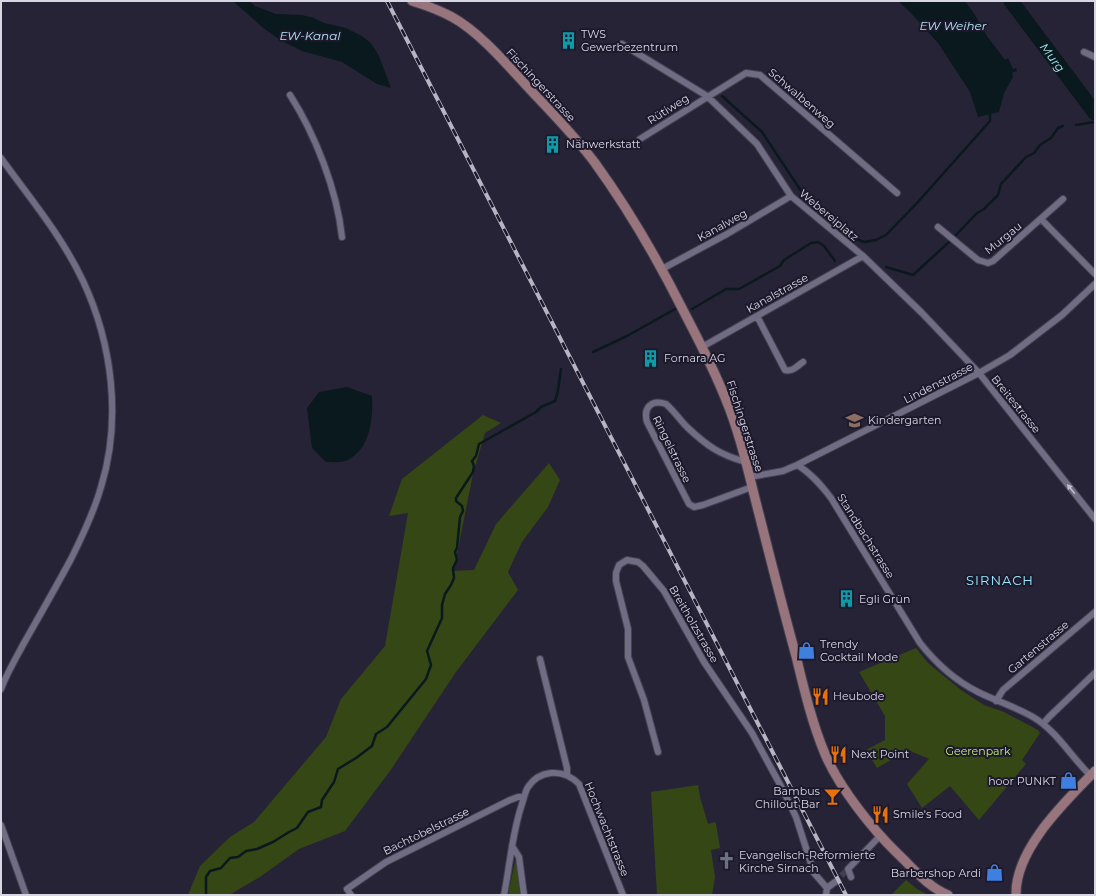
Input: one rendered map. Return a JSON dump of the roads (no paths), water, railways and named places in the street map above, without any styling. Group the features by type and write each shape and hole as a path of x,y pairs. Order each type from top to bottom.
{"main road":[{"name":"Fischingerstrasse","path":"412,1 434,8 451,16 478,36 553,114 594,162 635,222 662,269 702,347 726,399 746,462 804,687 825,754 848,793 880,836 928,884 940,892 948,895"},
{"path":"1016,895 1018,879 1022,868 1038,836 1057,811 1093,774"}],"street":[{"path":"622,44 707,96"},
{"path":"1084,52 1095,56"},
{"name":"Schwalbenweg","path":"707,96 746,73 760,75 897,193"},
{"path":"290,94 304,119 326,171 342,237"},
{"name":"Rütiweg","path":"640,139 707,96"},
{"name":"Webereiplatz","path":"707,96 757,144 791,196 863,256"},
{"path":"1,158 54,231 82,280 100,324 110,374 112,433 102,485 91,517 71,559 1,689"},
{"name":"Kanalweg","path":"662,269 728,234 791,196"},
{"name":"Murgau","path":"938,227 978,260 988,263 993,261 1063,198"},
{"path":"1041,219 1095,274"},
{"name":"Kanalstrasse","path":"702,347 863,256"},
{"name":"Breitestrasse","path":"863,256 922,313 979,374 1095,519"},
{"name":"Lindenstrasse","path":"749,477 783,471 797,466 979,374 1010,356 1062,316 1095,284"},
{"path":"757,316 785,370 793,370 803,362"},
{"name":"Ringelstrasse","path":"746,462 727,457 710,447 687,427 666,404 652,404 644,414 689,504 694,507 703,505 752,487"},
{"name":"Standbachstrasse","path":"797,466 805,470 816,480 831,498 920,643 930,656 958,679 976,691 1033,717 1043,724 1093,774"},
{"name":"Breitholzstrasse","path":"658,752 644,700 628,657 628,629 616,581 616,573 619,565 627,560 638,562 643,566 664,591 704,662 756,740 784,790 796,817 814,873 827,892"},
{"name":"Gartenstrasse","path":"996,700 1003,690 1095,612"},
{"path":"504,895 514,831 528,788 537,777 556,772 567,774 567,768 540,659"},
{"path":"1043,724 1048,717 1095,673"},
{"name":"Hochwachtstrasse","path":"567,774 579,784 582,790 623,895"},
{"name":"Bachtobelstrasse","path":"351,895 347,888 386,862 510,800 518,797 524,797"},
{"path":"1,825 26,895"},
{"path":"851,877 848,869 880,836"},
{"path":"512,846 519,857 524,895"},
{"path":"827,892 835,882"}],"water":[{"name":"EW-Kanal","path":"233,1 249,1 255,6 276,14 302,15 314,18 324,23 346,28 360,35 370,42 375,49 391,88 377,84 342,62 302,51 280,40 262,27"},
{"name":"EW Weiher","path":"898,1 965,1 987,36 1005,60 1008,58 1013,69 1016,68 1017,71 1012,73 1013,77 1004,93 999,112 978,117 970,92 938,43"},
{"path":"347,387 372,396 372,414 369,432 362,448 356,455 346,461 326,462 312,448 307,408 319,392"}],"waterway":[{"name":"Murg","path":"1011,1 1095,113"},
{"path":"722,96 762,132 803,194 851,237 864,242 876,240 886,235 917,203 990,121 990,114"},
{"path":"1076,125 1095,122"},
{"path":"956,235 977,213 984,209 998,195 1001,184 1026,157 1034,153 1040,145 1051,138 1058,128 1063,126"},
{"path":"692,309 726,289 739,289 780,266 784,260 811,243 818,242 824,246 835,261"},
{"path":"886,267 913,275 949,242"},
{"path":"593,352 627,336 677,308"},
{"path":"206,895 206,877 210,871 221,868 230,858 238,857 246,851 257,849 273,842 297,828 308,812 321,807 322,800 334,782 338,769 372,746 376,734 387,727 426,679 431,665 427,651 442,618 442,605 445,594 454,578 453,568 457,560 455,552 457,548 460,517 463,511 462,506 456,501 456,498 473,472 474,466 472,461 476,456 479,444 536,412 541,407 555,401 561,369"}],"tunnel":[{"path":"835,882 848,869"}],"railway":[{"path":"387,1 846,895"}],"place":[{"name":"TWS Gewerbezentrum","path":"568,40"},
{"name":"Nähwerkstatt","path":"553,144"},
{"name":"Fornara AG","path":"651,358"},
{"name":"Kindergarten","path":"855,420"},
{"name":"Egli Grün","path":"846,599"},
{"name":"Trendy Cocktail Mode","path":"807,650"},
{"name":"Heubode","path":"820,696"},
{"name":"Next Point","path":"838,754"},
{"name":"hoor PUNKT","path":"1069,781"},
{"name":"Bambus Chillout Bar","path":"833,797"},
{"name":"Smile's Food","path":"880,814"},
{"name":"Evangelisch-Reformierte Kirche Sirnach","path":"726,861"},
{"name":"Barbershop Ardi","path":"994,873"}],"district":[{"name":"SIRNACH","path":"1000,580"}],"park label":[{"name":"Geerenpark","path":"978,751"}]}
